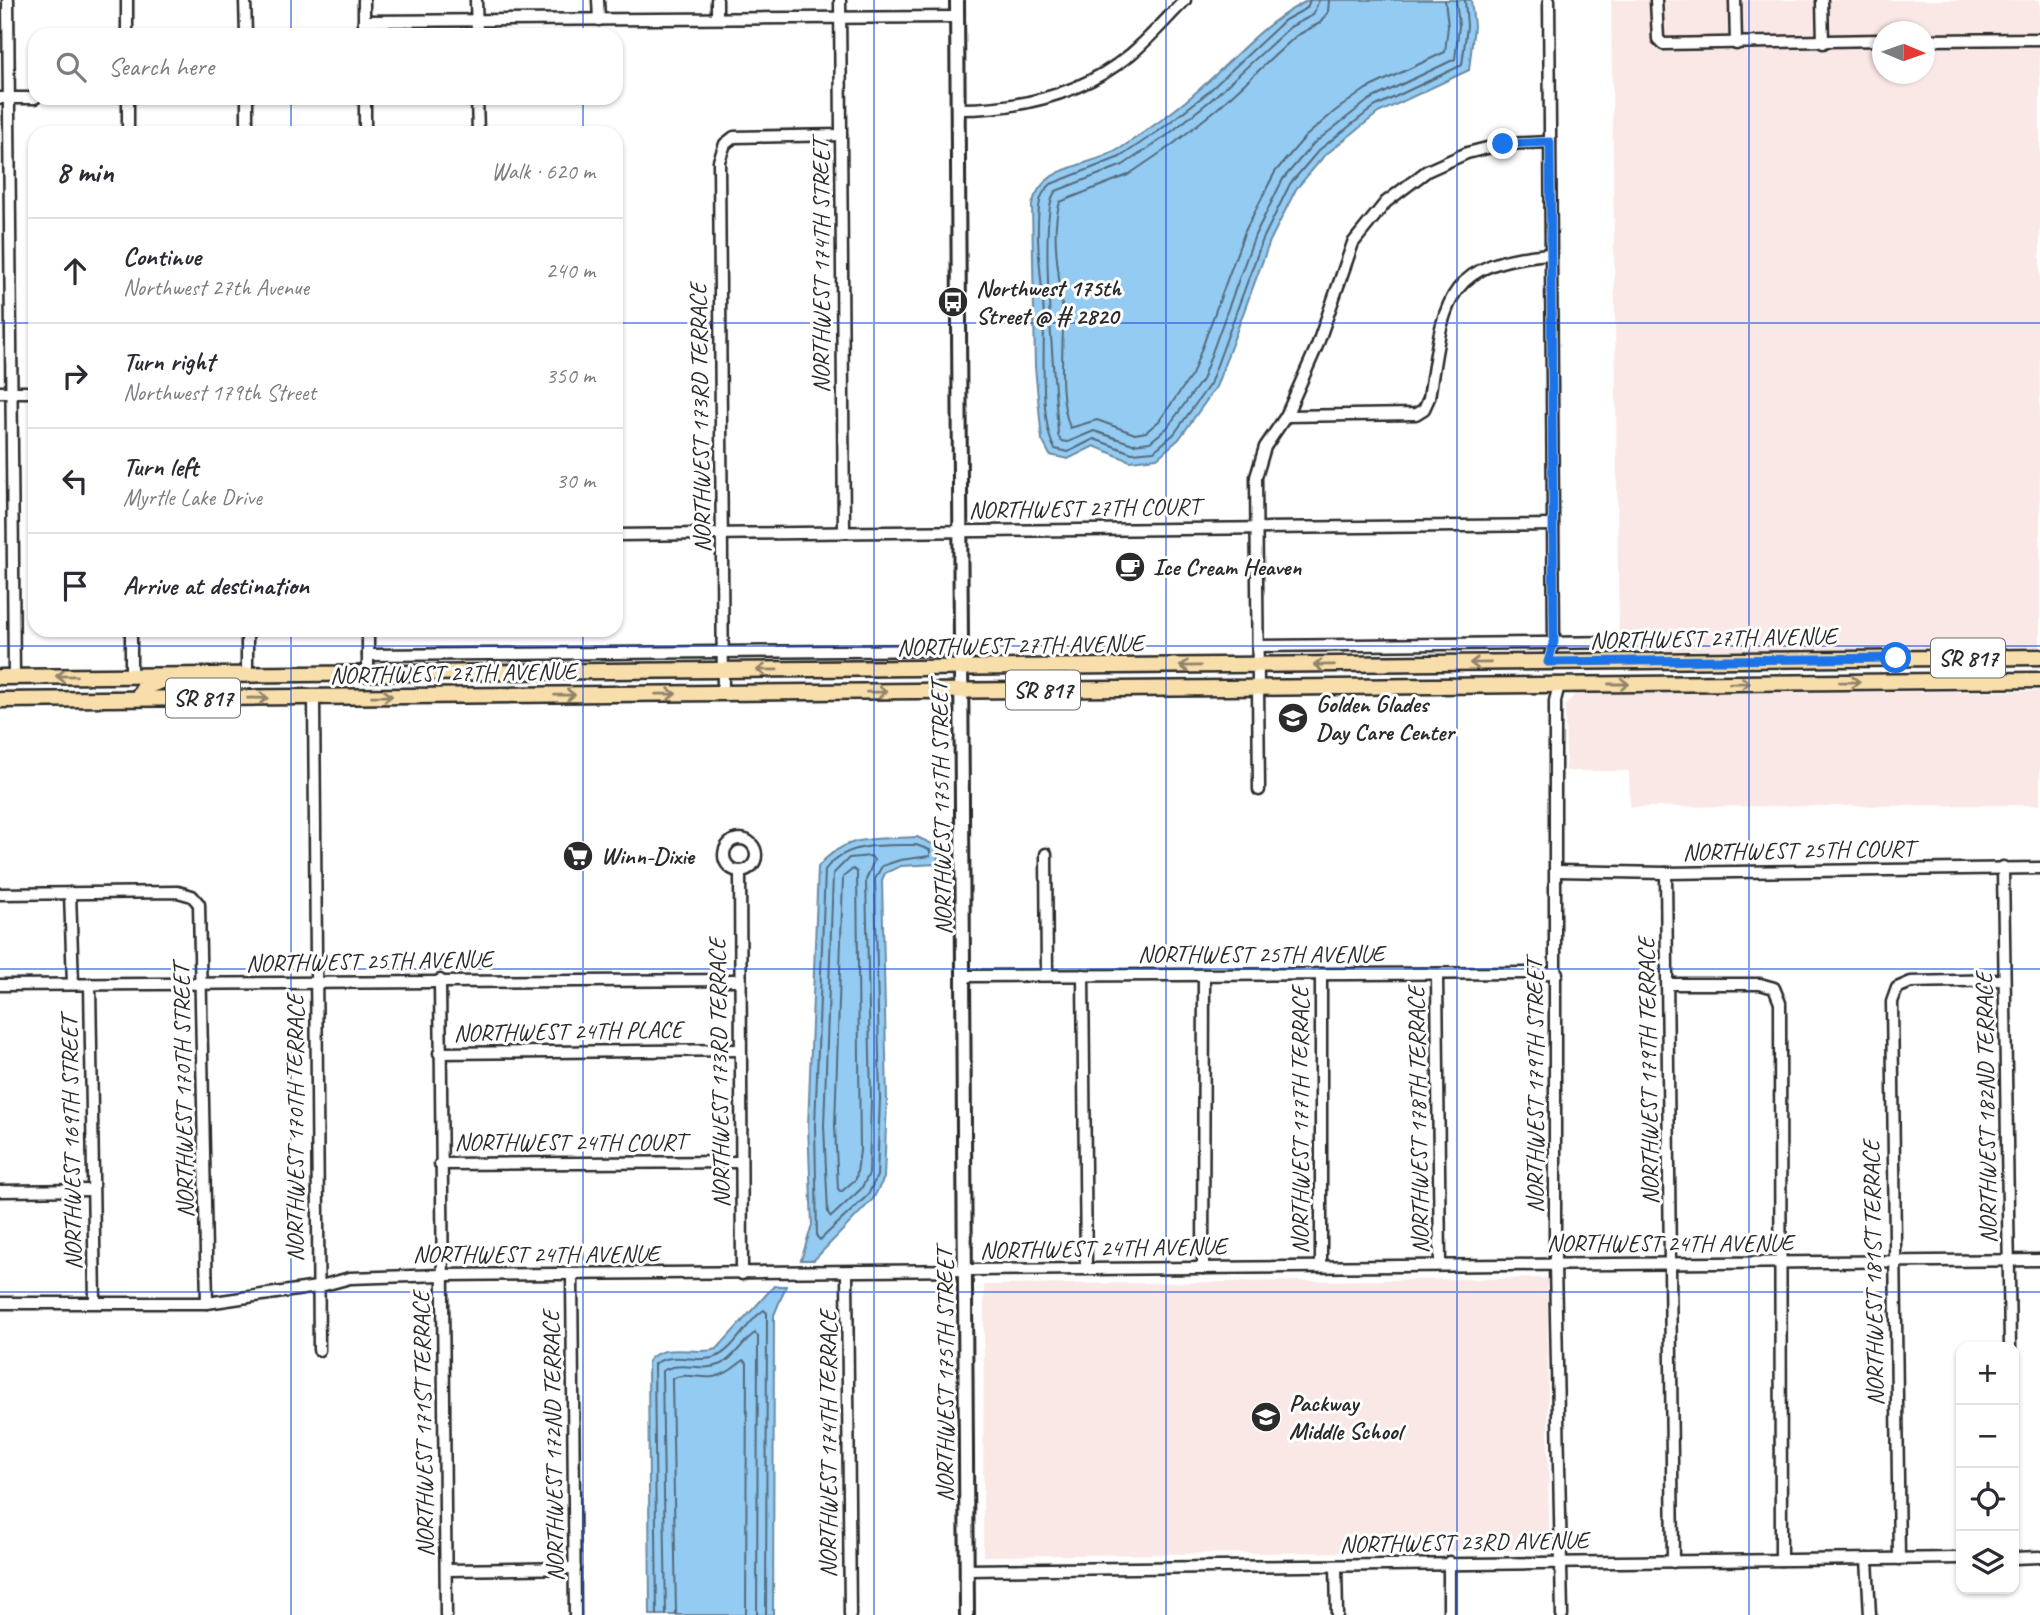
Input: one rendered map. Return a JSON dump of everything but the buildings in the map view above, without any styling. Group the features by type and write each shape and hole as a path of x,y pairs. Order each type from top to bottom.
{"main road":[{"name":"NORTHWEST 27TH AVENUE","path":"7,677 2040,657"},
{"path":"1800,659 1800,682"},
{"path":"1517,685 1543,673 1548,662"},
{"path":"1559,685 1565,673 1594,662"},
{"path":"519,673 519,695"},
{"path":"314,697 326,686 361,674"},
{"path":"92,698 121,686 131,676"},
{"path":"138,698 143,688 174,676"},
{"name":"NORTHWEST 27TH AVENUE","path":"0,699 2040,680"}],"street":[{"path":"7,677 4,98 8,0"},
{"path":"127,0 127,28"},
{"path":"245,0 246,28"},
{"path":"364,0 364,28"},
{"path":"476,0 477,28"},
{"path":"598,0 598,20"},
{"path":"717,0 717,16"},
{"name":"NORTHWEST 174TH STREET","path":"840,0 844,532"},
{"name":"NORTHWEST 175TH STREET","path":"957,0 967,1615"},
{"path":"958,109 997,109 1029,104 1096,79 1131,54 1185,0"},
{"path":"1548,662 1554,642 1549,0"},
{"path":"1656,0 1658,39 1663,44 1872,41"},
{"path":"1735,0 1736,44"},
{"path":"1822,0 1823,43"},
{"path":"364,21 598,20 717,16 957,17"},
{"path":"1935,40 2040,39"},
{"path":"4,98 28,98"},
{"path":"128,105 128,126"},
{"path":"247,105 247,126"},
{"path":"365,105 365,126"},
{"path":"477,105 478,126"},
{"name":"NORTHWEST 173RD TERRACE","path":"723,693 719,161 725,144 734,137 841,135"},
{"path":"1259,790 1256,528 1259,462 1286,416 1317,346 1353,243 1386,202 1427,171 1466,153 1503,144 1550,142"},
{"path":"1286,416 1416,414 1424,409 1429,398 1446,311 1468,276 1512,257 1551,254"},
{"path":"5,392 28,392"},
{"name":"NORTHWEST 27TH COURT","path":"623,535 1553,525"},
{"path":"131,637 131,676"},
{"path":"247,637 247,675"},
{"path":"361,674 368,656 368,637"},
{"path":"1258,646 1624,642"},
{"path":"368,656 960,650"},
{"name":"NORTHWEST 179TH STREET","path":"1559,685 1555,701 1555,1264 1562,1615"},
{"name":"NORTHWEST 170TH TERRACE","path":"314,697 319,1350"},
{"path":"1046,854 1047,975"},
{"name":"NORTHWEST 182ND TERRACE","path":"2003,867 2010,1342"},
{"name":"NORTHWEST 25TH COURT","path":"1556,871 1666,873 2040,867"},
{"name":"NORTHWEST 173RD TERRACE","path":"740,872 738,979 742,1273"},
{"name":"NORTHWEST 179TH TERRACE","path":"1666,873 1673,1562"},
{"name":"NORTHWEST 170TH STREET","path":"70,893 178,891 192,896 200,904 206,1303"},
{"path":"0,894 70,893"},
{"name":"NORTHWEST 169TH STREET","path":"70,893 73,984"},
{"name":"NORTHWEST 25TH AVENUE","path":"965,976 1557,972"},
{"name":"NORTHWEST 177TH TERRACE","path":"1321,974 1321,1266"},
{"name":"NORTHWEST 178TH TERRACE","path":"1437,974 1440,1265"},
{"path":"1083,975 1086,1269"},
{"path":"1203,1268 1204,975"},
{"name":"NORTHWEST 25TH AVENUE","path":"0,985 738,979"},
{"name":"NORTHWEST 171ST TERRACE","path":"440,980 446,1615"},
{"name":"NORTHWEST 181ST TERRACE","path":"1899,1559 1892,1002 1897,988 1911,982 2003,980"},
{"path":"1668,984 1760,984 1774,988 1780,1003 1781,1560"},
{"name":"NORTHWEST 169TH STREET","path":"90,985 94,1302"},
{"name":"NORTHWEST 24TH PLACE","path":"439,1053 740,1050"},
{"name":"NORTHWEST 24TH COURT","path":"440,1164 741,1162"},
{"path":"0,1191 92,1190"},
{"name":"NORTHWEST 24TH AVENUE","path":"0,1303 206,1303 317,1287 350,1278 442,1275 572,1276 2040,1260"},
{"name":"NORTHWEST 174TH TERRACE","path":"848,1273 850,1615"},
{"name":"NORTHWEST 172ND TERRACE","path":"572,1276 575,1615"},
{"path":"2019,1558 2040,1557"},
{"name":"NORTHWEST 23RD AVENUE","path":"967,1570 1336,1566 1448,1562 1956,1558"},
{"path":"1867,1559 1870,1615"},
{"path":"1448,1562 1449,1615"},
{"path":"1336,1566 1337,1615"},
{"path":"446,1570 575,1568"}],"shaded area":[{"path":"1611,0 2040,0 2040,647 1619,651"},
{"path":"2040,691 2040,805 1630,807 1629,771 1566,771 1565,706 1575,694"},
{"name":"Packway Middle School","path":"1547,1278 1549,1550 983,1556 984,1285"}],"water":[{"path":"1309,0 1471,0 1474,26 1469,70 1378,113 1324,156 1296,189 1270,241 1216,387 1179,439 1157,458 1130,461 1094,446 1068,459 1050,455 1042,440 1035,367 1032,205 1038,191 1046,181 1057,174 1121,148 1173,111 1265,28"},
{"path":"917,837 939,847 937,864 901,866 885,873 882,880 887,1099 884,1178 873,1199 814,1260 801,1260 812,1225 808,1126 818,867 828,856 850,843"},
{"path":"774,1286 786,1286 774,1315 773,1615 650,1615 648,1361 655,1355 671,1350 717,1349"}],"place":[{"name":"Northwest 175th Street @ # 2820","path":"953,302"},
{"name":"Ice Cream Heaven","path":"1130,567"},
{"name":"Golden Glades Day Care Center","path":"1293,718"},
{"name":"Winn-Dixie","path":"578,856"},
{"name":"Packway Middle School","path":"1266,1417"}],"route":[{"path":"1503,144 1550,142 1554,642 1548,662 1896,658"}]}
